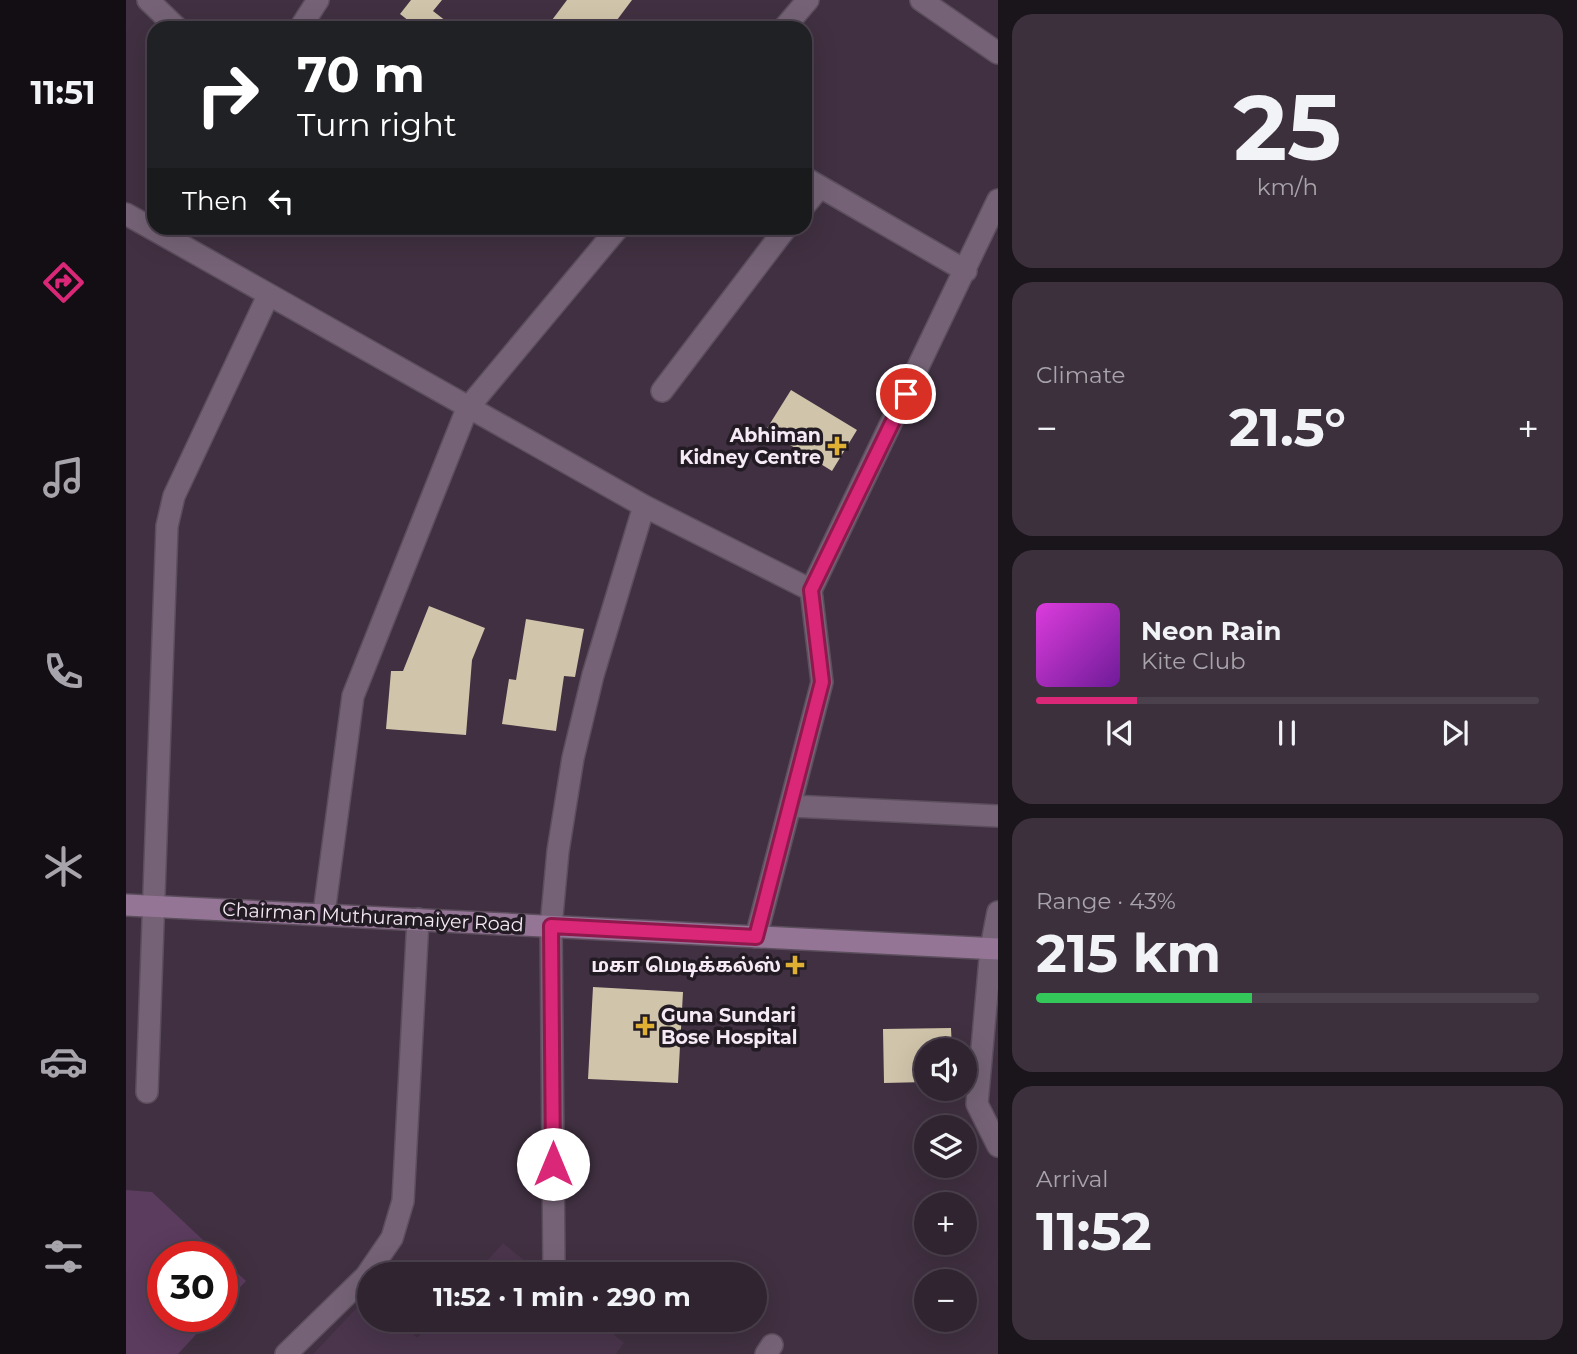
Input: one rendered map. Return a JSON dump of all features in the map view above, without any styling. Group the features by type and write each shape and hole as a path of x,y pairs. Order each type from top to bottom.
{"street":[{"path":"148,0 170,21"},
{"path":"304,21 318,0"},
{"path":"790,21 808,0"},
{"path":"921,0 998,52"},
{"path":"813,183 966,271"},
{"path":"756,937 822,682 811,590 998,200"},
{"path":"126,214 147,223"},
{"path":"172,235 268,296 467,409 644,506 811,590"},
{"path":"324,913 353,696 467,409 612,235"},
{"path":"662,391 781,235"},
{"path":"147,1092 167,526 174,496 268,296"},
{"path":"554,1262 551,926 558,851 573,758 593,675 644,506"},
{"path":"792,806 998,816"},
{"name":"Chairman Muthuramaiyer Road","path":"126,905 994,948"},
{"path":"998,912 977,1104 998,1146"},
{"path":"286,1354 366,1276 392,1238 403,1201 418,919"}],"shaded area":[{"path":"126,1190 152,1192 204,1241 147,1241 147,1332 198,1332 178,1354 126,1354"},
{"path":"503,1243 526,1262 486,1262"},
{"path":"238,1274 246,1281 238,1289"},
{"path":"357,1308 357,1332 411,1332 417,1338 423,1332 611,1332 624,1343 616,1354 313,1354"}],"building":[{"path":"411,0 442,0 433,11 446,21 409,21 400,14"},
{"path":"567,0 632,0 616,21 551,21"},
{"path":"791,390 857,430 832,471 766,430"},
{"path":"429,606 485,628 472,660 466,735 386,729 391,671 403,671"},
{"path":"526,619 584,629 575,677 564,676 556,731 502,724 509,679 516,680"},
{"path":"593,987 683,992 678,1083 588,1079"},
{"path":"951,1028 951,1038 914,1038 914,1082 884,1083 883,1029"}],"place":[{"name":"Abhiman Kidney Centre","path":"837,446"},
{"name":"மகா மெடிக்கல்ஸ்","path":"795,965"},
{"name":"Guna Sundari Bose Hospital","path":"645,1026"}],"route":[{"path":"553,1164 551,926 756,937 822,682 822,664 811,590 906,394"}]}
